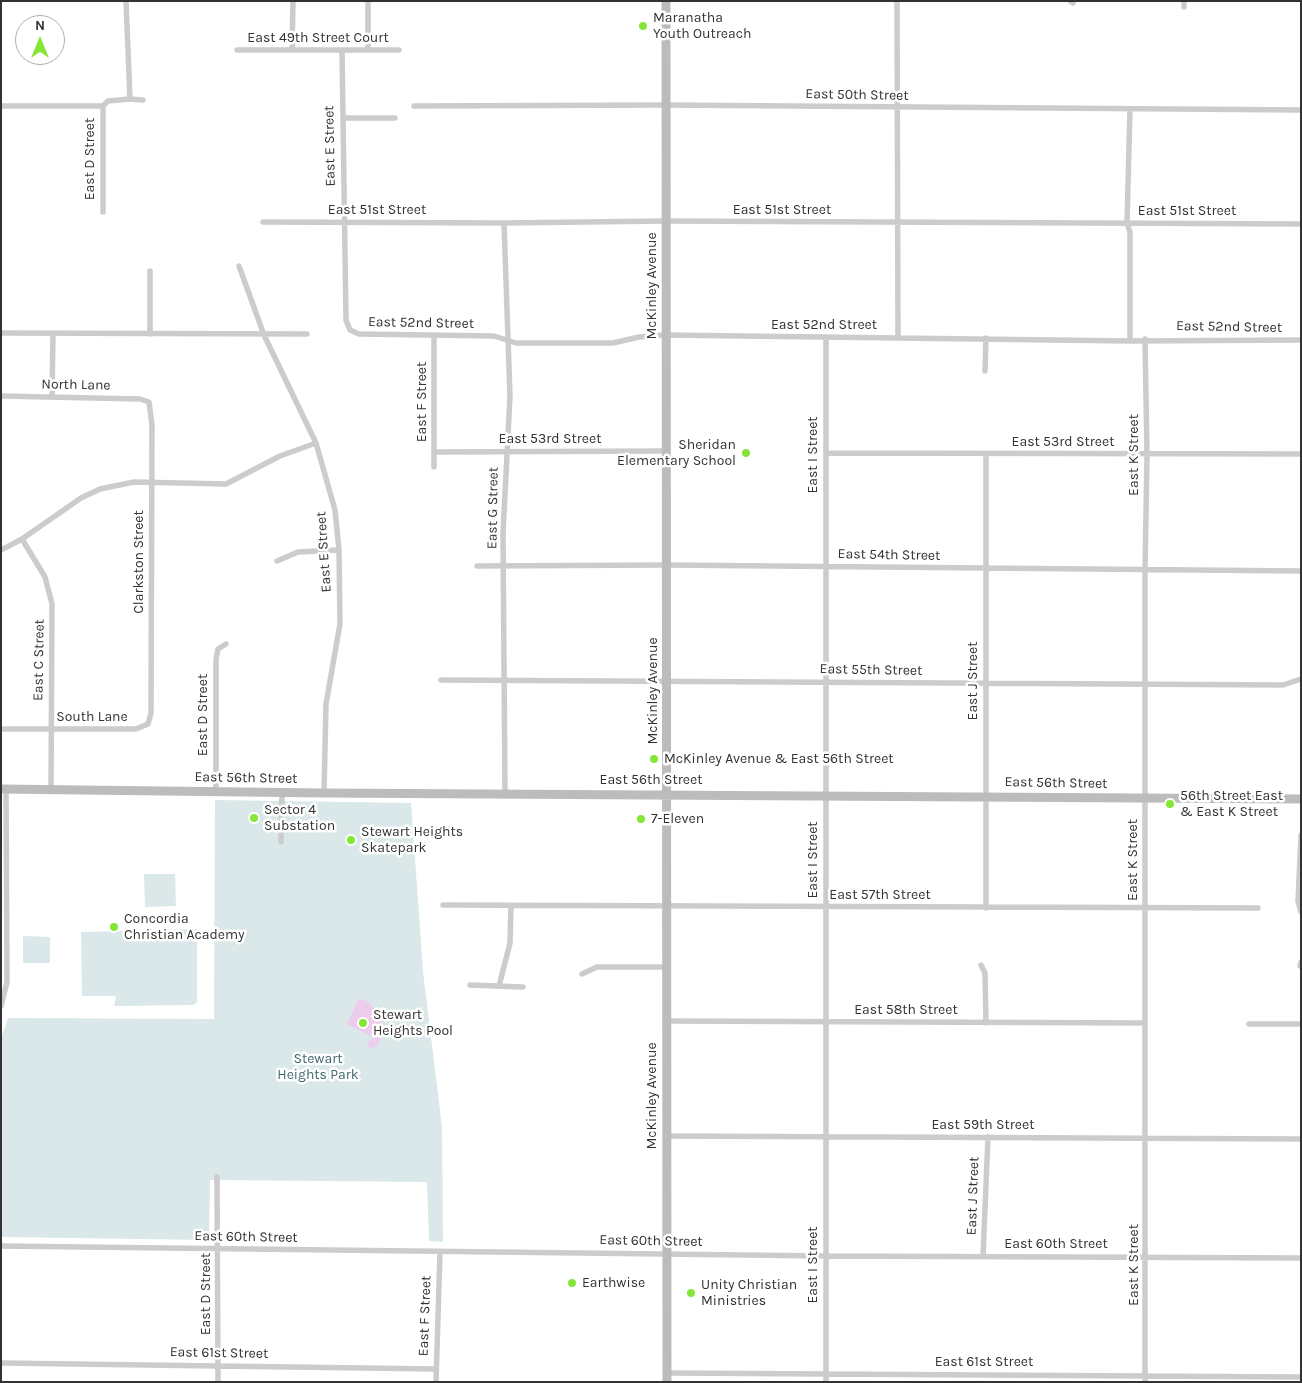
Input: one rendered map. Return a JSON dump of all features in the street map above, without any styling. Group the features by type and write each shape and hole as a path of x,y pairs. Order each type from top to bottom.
{"main road":[{"name":"McKinley Avenue","path":"666,1 667,1378"},
{"name":"East 56th Street","path":"4,789 324,793 1301,799"}],"street":[{"path":"126,1 130,99"},
{"path":"292,50 293,1"},
{"path":"368,1 368,50"},
{"path":"897,1 898,338"},
{"name":"East 49th Street Court","path":"237,50 399,50"},
{"name":"East E Street","path":"342,50 346,320 350,330"},
{"path":"1,106 102,106 108,101 143,100"},
{"name":"East 50th Street","path":"414,106 665,105 1301,110"},
{"name":"East D Street","path":"102,106 103,212"},
{"path":"1130,109 1127,223 1130,232 1130,341"},
{"path":"343,118 394,118"},
{"name":"East 51st Street","path":"263,222 504,223 666,221 1301,224"},
{"name":"East G Street","path":"504,223 510,396 503,533 506,680 505,794"},
{"name":"East E Street","path":"239,266 264,334 316,443 333,502 339,550 340,624 326,704 324,793"},
{"path":"150,271 150,334"},
{"name":"East 52nd Street","path":"350,330 367,336 494,336 516,343 613,342 665,335 1130,341 1145,339 1301,340"},
{"path":"1,333 307,334"},
{"path":"52,397 53,333"},
{"name":"East F Street","path":"434,336 434,467"},
{"name":"East I Street","path":"826,337 826,1382"},
{"path":"985,370 986,338"},
{"name":"East K Street","path":"1145,339 1148,454 1145,570 1145,1378"},
{"name":"North Lane","path":"1,396 127,398 149,402"},
{"name":"Clarkston Street","path":"149,402 152,424 152,713 149,722"},
{"path":"1,550 22,539 90,492 118,484 151,482 216,485 230,483 280,456 316,443"},
{"name":"East 53rd Street","path":"434,452 665,451"},
{"name":"East 53rd Street","path":"826,453 1301,454"},
{"name":"East J Street","path":"986,454 986,908"},
{"name":"East C Street","path":"22,539 44,577 50,594 52,615 51,789"},
{"path":"277,561 298,552 339,550"},
{"name":"East 54th Street","path":"477,566 667,565 1301,571"},
{"name":"East D Street","path":"216,791 216,659 218,649 226,644"},
{"name":"East 55th Street","path":"440,680 1283,685 1301,679"},
{"name":"South Lane","path":"1,728 136,729 145,727 149,722"},
{"path":"1,1006 7,982 4,789"},
{"path":"282,792 282,842"},
{"path":"1301,835 1298,901 1301,912"},
{"name":"East 57th Street","path":"443,905 1258,908"},
{"path":"499,986 510,943 510,906"},
{"path":"981,965 985,973 986,1023"},
{"path":"582,974 597,967 666,967"},
{"path":"470,985 523,987"},
{"name":"East 58th Street","path":"667,1021 1145,1023"},
{"path":"1249,1024 1301,1024"},
{"name":"East 59th Street","path":"666,1136 1301,1139"},
{"name":"East J Street","path":"983,1256 988,1137"},
{"name":"East D Street","path":"217,1177 219,1249 218,1382"},
{"name":"East 60th Street","path":"1,1246 826,1256 1301,1258"},
{"name":"East F Street","path":"436,1382 440,1252"},
{"name":"East 61st Street","path":"1,1363 436,1369"},
{"name":"East 61st Street","path":"667,1378 826,1374 1145,1378 1301,1377"}],"green space":[{"name":"Stewart Heights Park","path":"215,800 411,803 423,972 442,1127 443,1242 429,1241 427,1182 210,1180 209,1240 1,1237 1,1039 8,1018 214,1019"},
{"path":"144,874 175,874 176,906 145,907"},
{"path":"197,929 197,1002 193,1005 114,1006 116,996 82,996 81,932"},
{"path":"23,936 50,937 50,963 23,963"}],"shaded area":[{"name":"Stewart Heights Pool","path":"358,999 367,1001 376,1010 386,1010 391,1014 388,1021 378,1023 385,1026 385,1031 377,1046 373,1048 368,1047 367,1043 375,1036 376,1026 370,1036 347,1024"}],"place":[{"name":"Maranatha Youth Outreach","path":"643,26"},
{"name":"Sheridan Elementary School","path":"746,453"},
{"name":"McKinley Avenue & East 56th Street","path":"654,759"},
{"name":"56th Street East & East K Street","path":"1170,804"},
{"name":"Sector 4 Substation","path":"254,818"},
{"name":"7-Eleven","path":"641,819"},
{"name":"Stewart Heights Skatepark","path":"351,840"},
{"name":"Concordia Christian Academy","path":"114,927"},
{"name":"Stewart Heights Pool","path":"363,1023"},
{"name":"Earthwise","path":"572,1283"},
{"name":"Unity Christian Ministries","path":"691,1293"}]}
